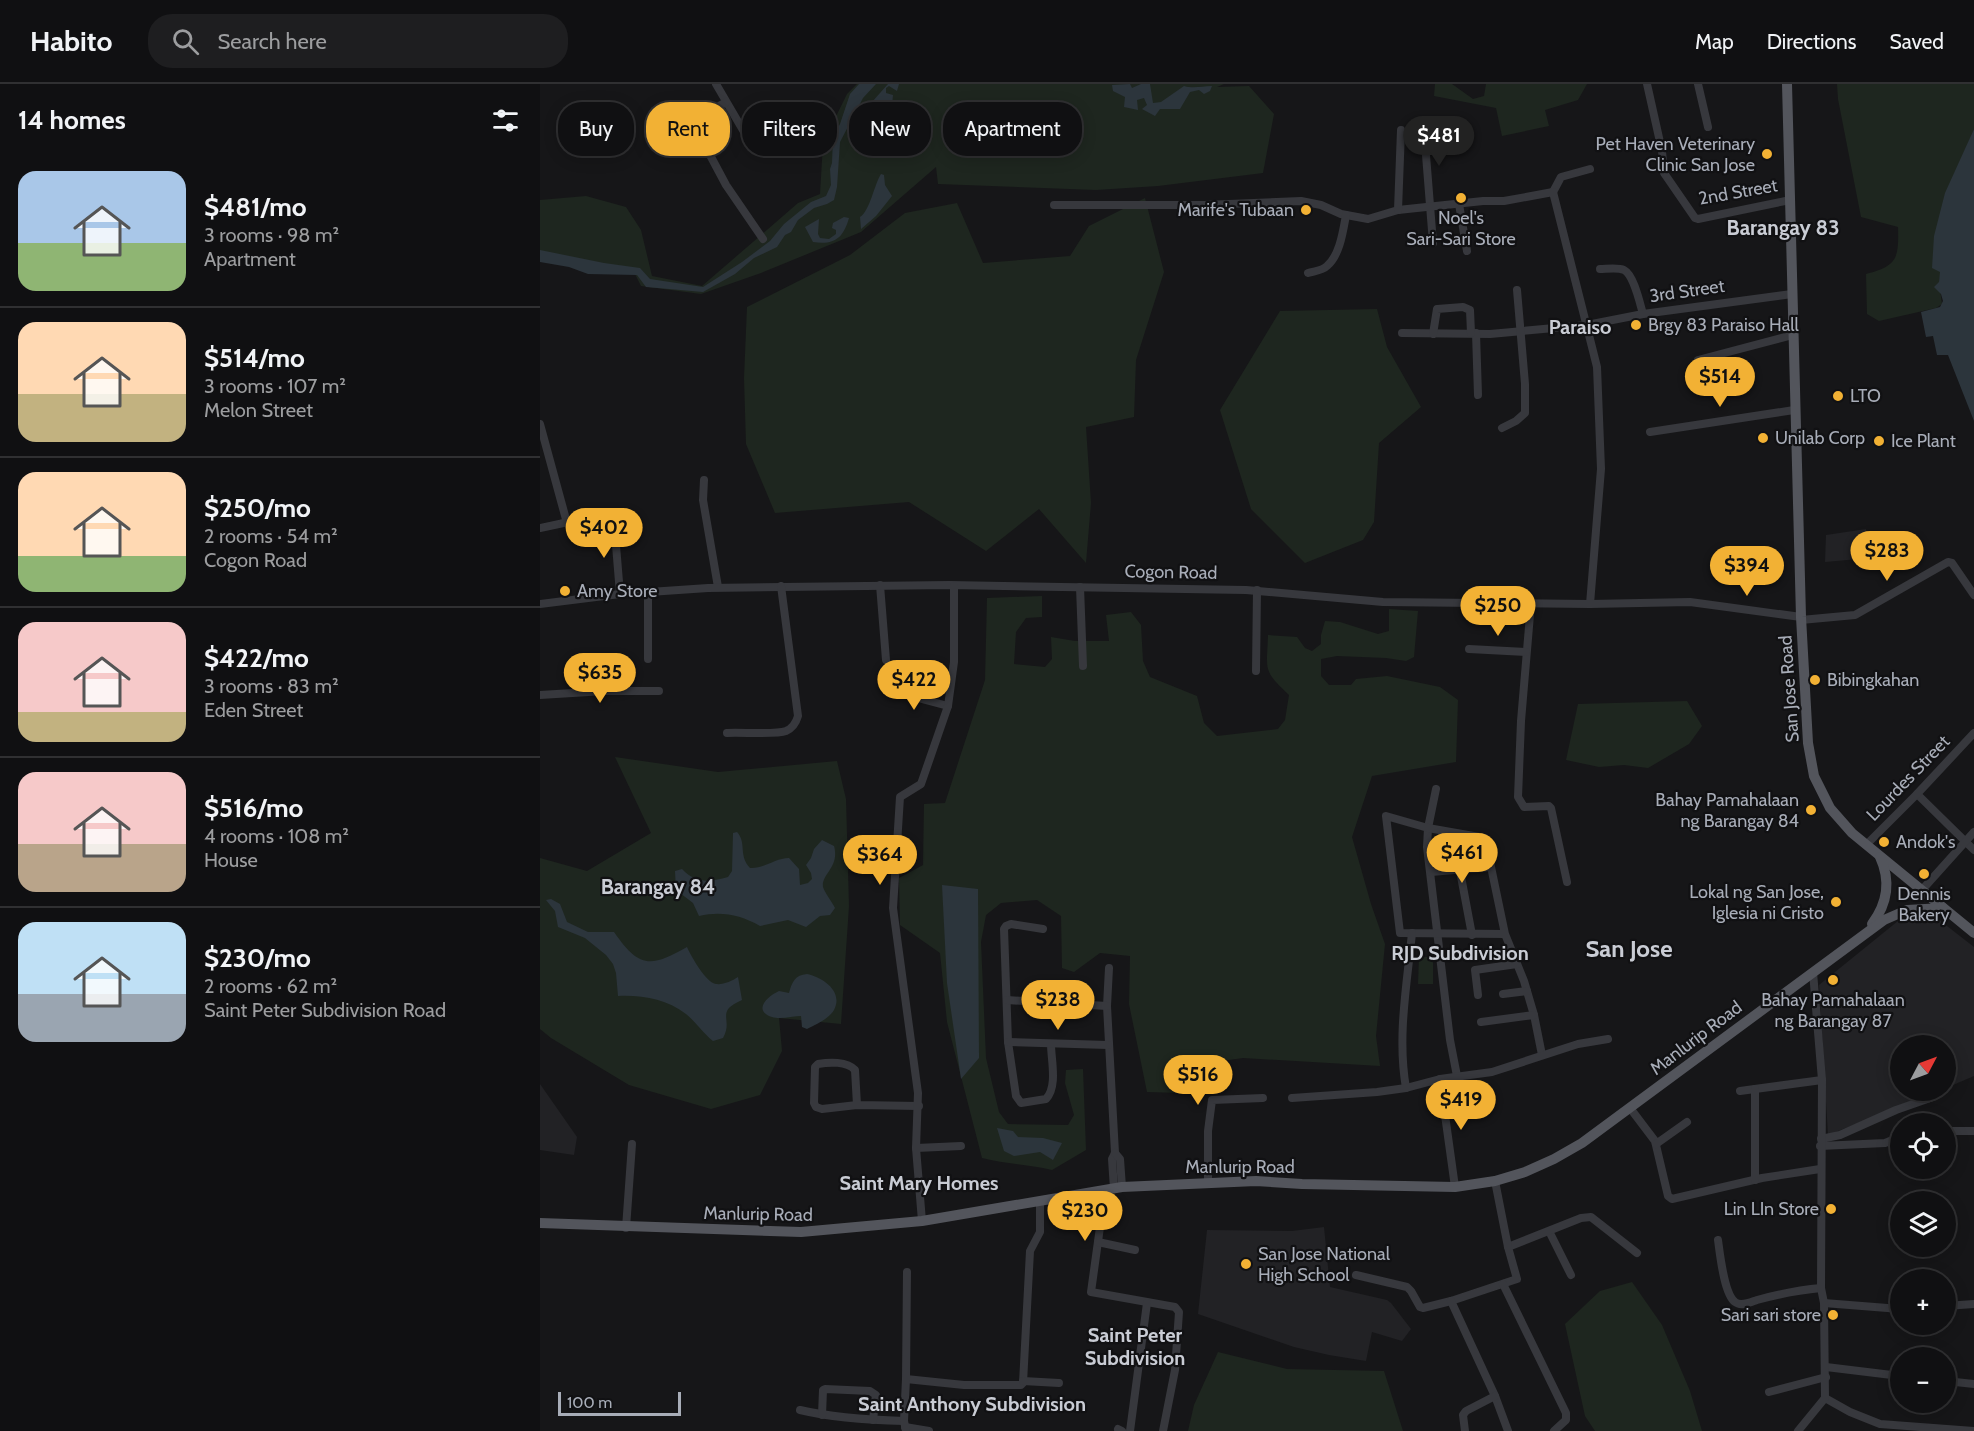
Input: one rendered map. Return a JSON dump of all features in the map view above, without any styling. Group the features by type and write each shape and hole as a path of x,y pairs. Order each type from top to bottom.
{"main road":[{"name":"San Jose Road","path":"1787,84 1801,618 1808,743 1814,776 1830,808 1852,833 1974,933"},
{"name":"Manlurip Road","path":"1866,932 1878,916 1886,894 1887,876 1880,857"},
{"name":"Manlurip Road","path":"540,1223 801,1232 922,1221 1118,1188 1256,1180 1302,1184 1455,1187 1496,1181 1525,1172 1582,1143 1866,932 1890,917 1907,910 1943,908"}],"street":[{"path":"716,84 726,102"},
{"name":"2nd Street","path":"1647,84 1662,151 1664,173 1695,219 1790,200"},
{"path":"1698,84 1708,127"},
{"path":"730,109 742,129"},
{"path":"1398,210 1401,130"},
{"path":"1424,130 1433,243"},
{"path":"710,156 726,186 763,239"},
{"path":"1590,169 1561,177 1553,192 1597,367 1601,469 1590,604"},
{"path":"1054,205 1204,205 1301,201 1321,205 1346,215 1368,219 1398,210 1504,201 1553,192"},
{"path":"1460,204 1467,251"},
{"path":"1308,273 1323,269 1328,265 1340,243 1346,215"},
{"path":"1600,269 1619,269 1627,273 1634,285 1643,314"},
{"path":"1502,428 1525,414 1522,331 1517,290"},
{"name":"3rd Street","path":"1402,333 1522,331 1587,325 1643,314 1792,294"},
{"path":"1433,334 1437,309 1463,307 1470,310 1474,333 1478,395"},
{"path":"1698,360 1793,335"},
{"path":"1650,432 1794,410"},
{"path":"540,424 567,523"},
{"path":"704,480 703,500 718,587"},
{"path":"540,528 601,515 614,521 620,594"},
{"name":"Cogon Road","path":"540,604 620,594 718,587 880,585 1080,587 1257,590 1383,602 1590,604 1690,602 1801,618 1854,615 1948,562 1952,563 1974,595"},
{"path":"880,585 886,660"},
{"path":"728,732 787,731 796,724 798,716 781,586"},
{"path":"922,1221 916,1148 919,1106 897,947 893,898 900,797 917,788 924,778 948,706 954,662 954,586"},
{"path":"1080,587 1083,666"},
{"path":"1256,671 1257,590"},
{"path":"648,592 648,659"},
{"path":"1531,603 1518,797 1524,807 1549,806 1551,808 1567,882"},
{"path":"1469,650 1526,652"},
{"path":"888,690 948,706"},
{"path":"540,695 566,692 659,692"},
{"name":"Lourdes Street","path":"1866,844 1973,737"},
{"path":"1436,789 1428,828 1427,847 1450,1040 1458,1076"},
{"path":"1917,794 1974,850"},
{"path":"1505,934 1400,933 1386,816 1428,828 1482,836 1486,841 1505,934 1527,991 1542,1055"},
{"path":"1921,891 1974,832"},
{"path":"1431,872 1490,867"},
{"path":"1460,871 1472,935"},
{"path":"1043,929 1011,924 1004,929 1008,1042 1016,1096 1021,1102 1049,1097 1053,1082 1051,1044"},
{"path":"1406,1088 1402,1066 1402,1033 1412,933"},
{"path":"1478,995 1475,970 1517,964"},
{"path":"1109,968 1108,1045 1115,1153 1112,1159 1118,1188"},
{"path":"1798,1431 1825,1398 1826,1377 1824,1303 1821,1287 1822,1080 1813,972"},
{"path":"1503,994 1527,991"},
{"path":"1007,1000 1107,1006"},
{"path":"1480,1022 1534,1015"},
{"path":"1292,1098 1406,1088 1440,1079 1492,1072 1578,1044 1608,1039"},
{"path":"1008,1042 1108,1045"},
{"path":"857,1105 853,1066 818,1064 815,1067 814,1103 816,1107 822,1109 857,1105 919,1106"},
{"path":"1440,1079 1455,1187"},
{"path":"1740,1091 1822,1080"},
{"path":"1755,1089 1755,1180"},
{"path":"1208,1182 1208,1131 1212,1100 1263,1098"},
{"path":"1821,1143 1922,1101"},
{"path":"1630,1107 1656,1144 1668,1196 1672,1199 1755,1180 1820,1169"},
{"path":"1656,1144 1687,1122"},
{"path":"1956,1131 1974,1131"},
{"path":"1821,1143 1885,1143 1890,1141"},
{"path":"626,1227 632,1144"},
{"path":"916,1148 961,1146"},
{"path":"1356,1275 1407,1287 1421,1308 1451,1301 1517,1279 1508,1247 1496,1181"},
{"path":"1097,1192 1100,1227 1091,1292 1175,1307 1179,1312 1175,1370 1163,1431"},
{"path":"906,1379 964,1385 1021,1385 1030,1251 1040,1232 1040,1202"},
{"path":"1508,1247 1581,1218 1591,1217 1637,1253"},
{"path":"1549,1231 1571,1275"},
{"path":"1718,1240 1726,1285 1733,1301 1738,1304 1746,1304 1787,1292 1821,1287"},
{"path":"1098,1242 1135,1250"},
{"path":"905,1426 907,1272"},
{"path":"1503,1284 1566,1413 1566,1420 1554,1431"},
{"path":"1451,1301 1495,1396 1508,1431"},
{"path":"1130,1431 1147,1303"},
{"path":"1824,1303 1890,1308"},
{"path":"1956,1305 1974,1304"},
{"path":"1826,1367 1890,1375"},
{"path":"1769,1392 1826,1377"},
{"path":"1023,1381 1059,1383"},
{"path":"1956,1382 1974,1384"},
{"path":"822,1415 823,1390 827,1388 870,1391 876,1395 873,1420"},
{"path":"1465,1431 1463,1415 1466,1411 1495,1396"},
{"path":"1825,1398 1850,1412 1880,1424 1974,1431"},
{"path":"800,1410 822,1415 873,1420 929,1431"}],"shaded area":[{"path":"857,84 1224,84 1217,87 1249,86 1274,114 1263,173 1158,186 1096,190 938,184 936,167 861,232 761,273 701,294 641,286 635,274 540,255 540,200 586,196 626,207 641,230 652,276 702,286 798,203 820,194 822,156 837,156 837,114 847,94"},
{"path":"859,84 876,84 861,102 849,102 849,125 840,142 834,200 814,208 798,220 791,232 785,235 777,247 754,258 735,274 703,292 646,287 637,275 588,274 569,267 540,262 540,250 640,268 650,279 703,287 770,241 784,224 811,202 826,196 831,185 832,156 837,156 837,129 850,94"},
{"path":"888,84 899,84 897,91 889,86 886,88 886,93 893,95 892,102 872,102"},
{"path":"1130,84 1132,88 1141,84 1150,84 1153,103 1161,102 1184,86 1212,86 1210,91 1204,94 1199,90 1190,92 1180,109 1160,109 1155,116 1142,109 1147,105 1144,98 1137,100 1138,110 1124,107 1125,97 1113,91 1112,85"},
{"path":"1435,84 1452,84 1473,99 1484,96 1486,84 1587,84 1578,100 1545,110 1549,126 1502,136 1496,108 1434,96"},
{"path":"1837,84 1974,84 1974,129 1962,158 1939,282 1942,304 1936,308 1879,321 1867,314 1866,274 1884,268 1894,260 1898,247 1898,227 1861,217"},
{"path":"1974,129 1974,421 1948,355 1937,355 1933,336 1926,337 1921,312 1940,307 1943,301 1941,294 1934,287 1939,282 1940,272 1932,268 1934,236 1945,193"},
{"path":"881,174 884,175 885,185 892,196 876,216 861,229 860,217 867,209"},
{"path":"1145,198 1164,272 1136,360 1134,417 1086,427 1091,503 1086,563 1039,509 986,551 909,502 775,513 746,444 744,378 747,307 850,255 905,213 957,203 983,263 1070,256 1089,226"},
{"path":"844,217 849,218 844,231 841,236 832,241 813,242 805,227 819,219 820,238 829,239 836,234 836,230 832,228 833,223"},
{"path":"1377,309 1387,347 1421,407 1379,443 1374,522 1363,540 1305,563 1251,509 1220,410 1280,311"},
{"path":"1866,529 1869,558 1825,562 1826,535"},
{"path":"1042,596 1042,617 1026,618 1016,632 1014,664 1045,667 1052,659 1051,637 1075,641 1109,641 1106,615 1131,612 1141,625 1143,661 1150,677 1197,696 1204,723 1217,736 1278,729 1285,720 1289,695 1274,680 1268,669 1268,635 1297,637 1305,648 1312,651 1321,644 1325,621 1340,622 1378,634 1389,631 1389,609 1418,611 1414,657 1406,661 1337,656 1321,659 1321,676 1329,685 1351,685 1356,679 1387,676 1440,687 1458,700 1456,762 1372,776 1352,837 1385,944 1376,1036 1380,1066 1243,1058 1193,1065 1181,1093 1147,1092 1129,1004 1130,956 1100,953 1074,972 1062,968 1061,916 1037,900 1001,903 986,915 981,942 986,1058 999,1112 1008,1124 1068,1125 1074,1115 1065,1083 1066,1070 1083,1069 1086,1150 1052,1170 982,1158 947,1022 940,953 900,925 899,878 923,865 924,804 945,803 985,680 987,598"},
{"path":"1687,701 1702,726 1689,744 1648,768 1624,765 1599,767 1566,760 1578,704"},
{"path":"615,757 718,772 837,761 846,799 849,906 841,1024 779,1018 782,1051 760,1095 711,1109 629,1085 540,1029 540,858 587,871 651,833"},
{"path":"737,832 742,840 744,858 750,868 789,858 799,869 800,885 812,879 806,865 814,849 822,840 834,846 835,859 823,882 823,887 835,908 830,915 820,916 806,927 788,920 760,926 731,915 699,916 693,903 676,890 675,871 682,869 693,877 704,880 728,877 732,871 733,833"},
{"path":"942,885 978,889 979,1058 961,1079 947,983"},
{"path":"551,899 560,904 567,922 588,932 614,932 638,958 646,961 664,959 687,947 699,969 712,982 724,983 738,977 742,1000 729,1008 727,1012 727,1026 723,1038 713,1041 686,1014 662,1001 645,997 618,996 613,964 606,955 585,938 558,927 555,911 546,900"},
{"path":"1913,918 1938,919 1974,947 1974,1076 1956,1084 1956,1035 1890,1035 1890,1101 1915,1101 1828,1135 1819,985 1898,921"},
{"path":"1419,957 1433,957 1433,984 1418,984"},
{"path":"807,974 819,978 834,991 836,1003 829,1016 807,1029 802,1027 801,1016 779,1018 772,1017 763,1011 764,1003 770,996 779,991 789,993 795,980"},
{"path":"540,1084 577,1137 574,1155 540,1150"},
{"path":"997,1128 1013,1131 1018,1137 1043,1138 1062,1143 1053,1160 1040,1152 1014,1156 1004,1151"},
{"path":"1324,1227 1330,1287 1387,1300 1391,1303 1411,1329 1402,1341 1372,1332 1366,1361 1294,1347 1198,1314 1207,1230 1292,1231"},
{"path":"1632,1282 1662,1325 1690,1391 1702,1431 1595,1431 1585,1416 1565,1324 1600,1291"},
{"path":"1218,1352 1287,1369 1384,1371 1403,1431 1188,1431 1194,1405"}],"place":[{"name":"Pet Haven Veterinary Clinic San Jose","path":"1767,154"},
{"name":"Noel's Sari-Sari Store","path":"1461,198"},
{"name":"Marife's Tubaan","path":"1306,210"},
{"name":"Brgy 83 Paraiso Hall","path":"1636,325"},
{"name":"LTO","path":"1838,396"},
{"name":"Unilab Corp","path":"1763,438"},
{"name":"Ice Plant","path":"1879,441"},
{"name":"Amy Store","path":"565,591"},
{"name":"Bibingkahan","path":"1815,680"},
{"name":"Bahay Pamahalaan ng Barangay 84","path":"1811,810"},
{"name":"Andok's","path":"1884,842"},
{"name":"Dennis Bakery","path":"1924,874"},
{"name":"Lokal ng San Jose, Iglesia ni Cristo","path":"1836,902"},
{"name":"Bahay Pamahalaan ng Barangay 87","path":"1833,980"},
{"name":"Lin LIn Store","path":"1831,1209"},
{"name":"San Jose National High School","path":"1246,1264"},
{"name":"Sari sari store","path":"1833,1315"}],"district":[{"name":"Barangay 83","path":"1783,227"},
{"name":"Paraiso","path":"1580,327"},
{"name":"Barangay 84","path":"658,886"},
{"name":"San Jose","path":"1629,948"},
{"name":"RJD Subdivision","path":"1460,953"},
{"name":"Saint Mary Homes","path":"919,1183"},
{"name":"Saint Peter Subdivision","path":"1135,1346"},
{"name":"Saint Anthony Subdivision","path":"972,1404"}]}
